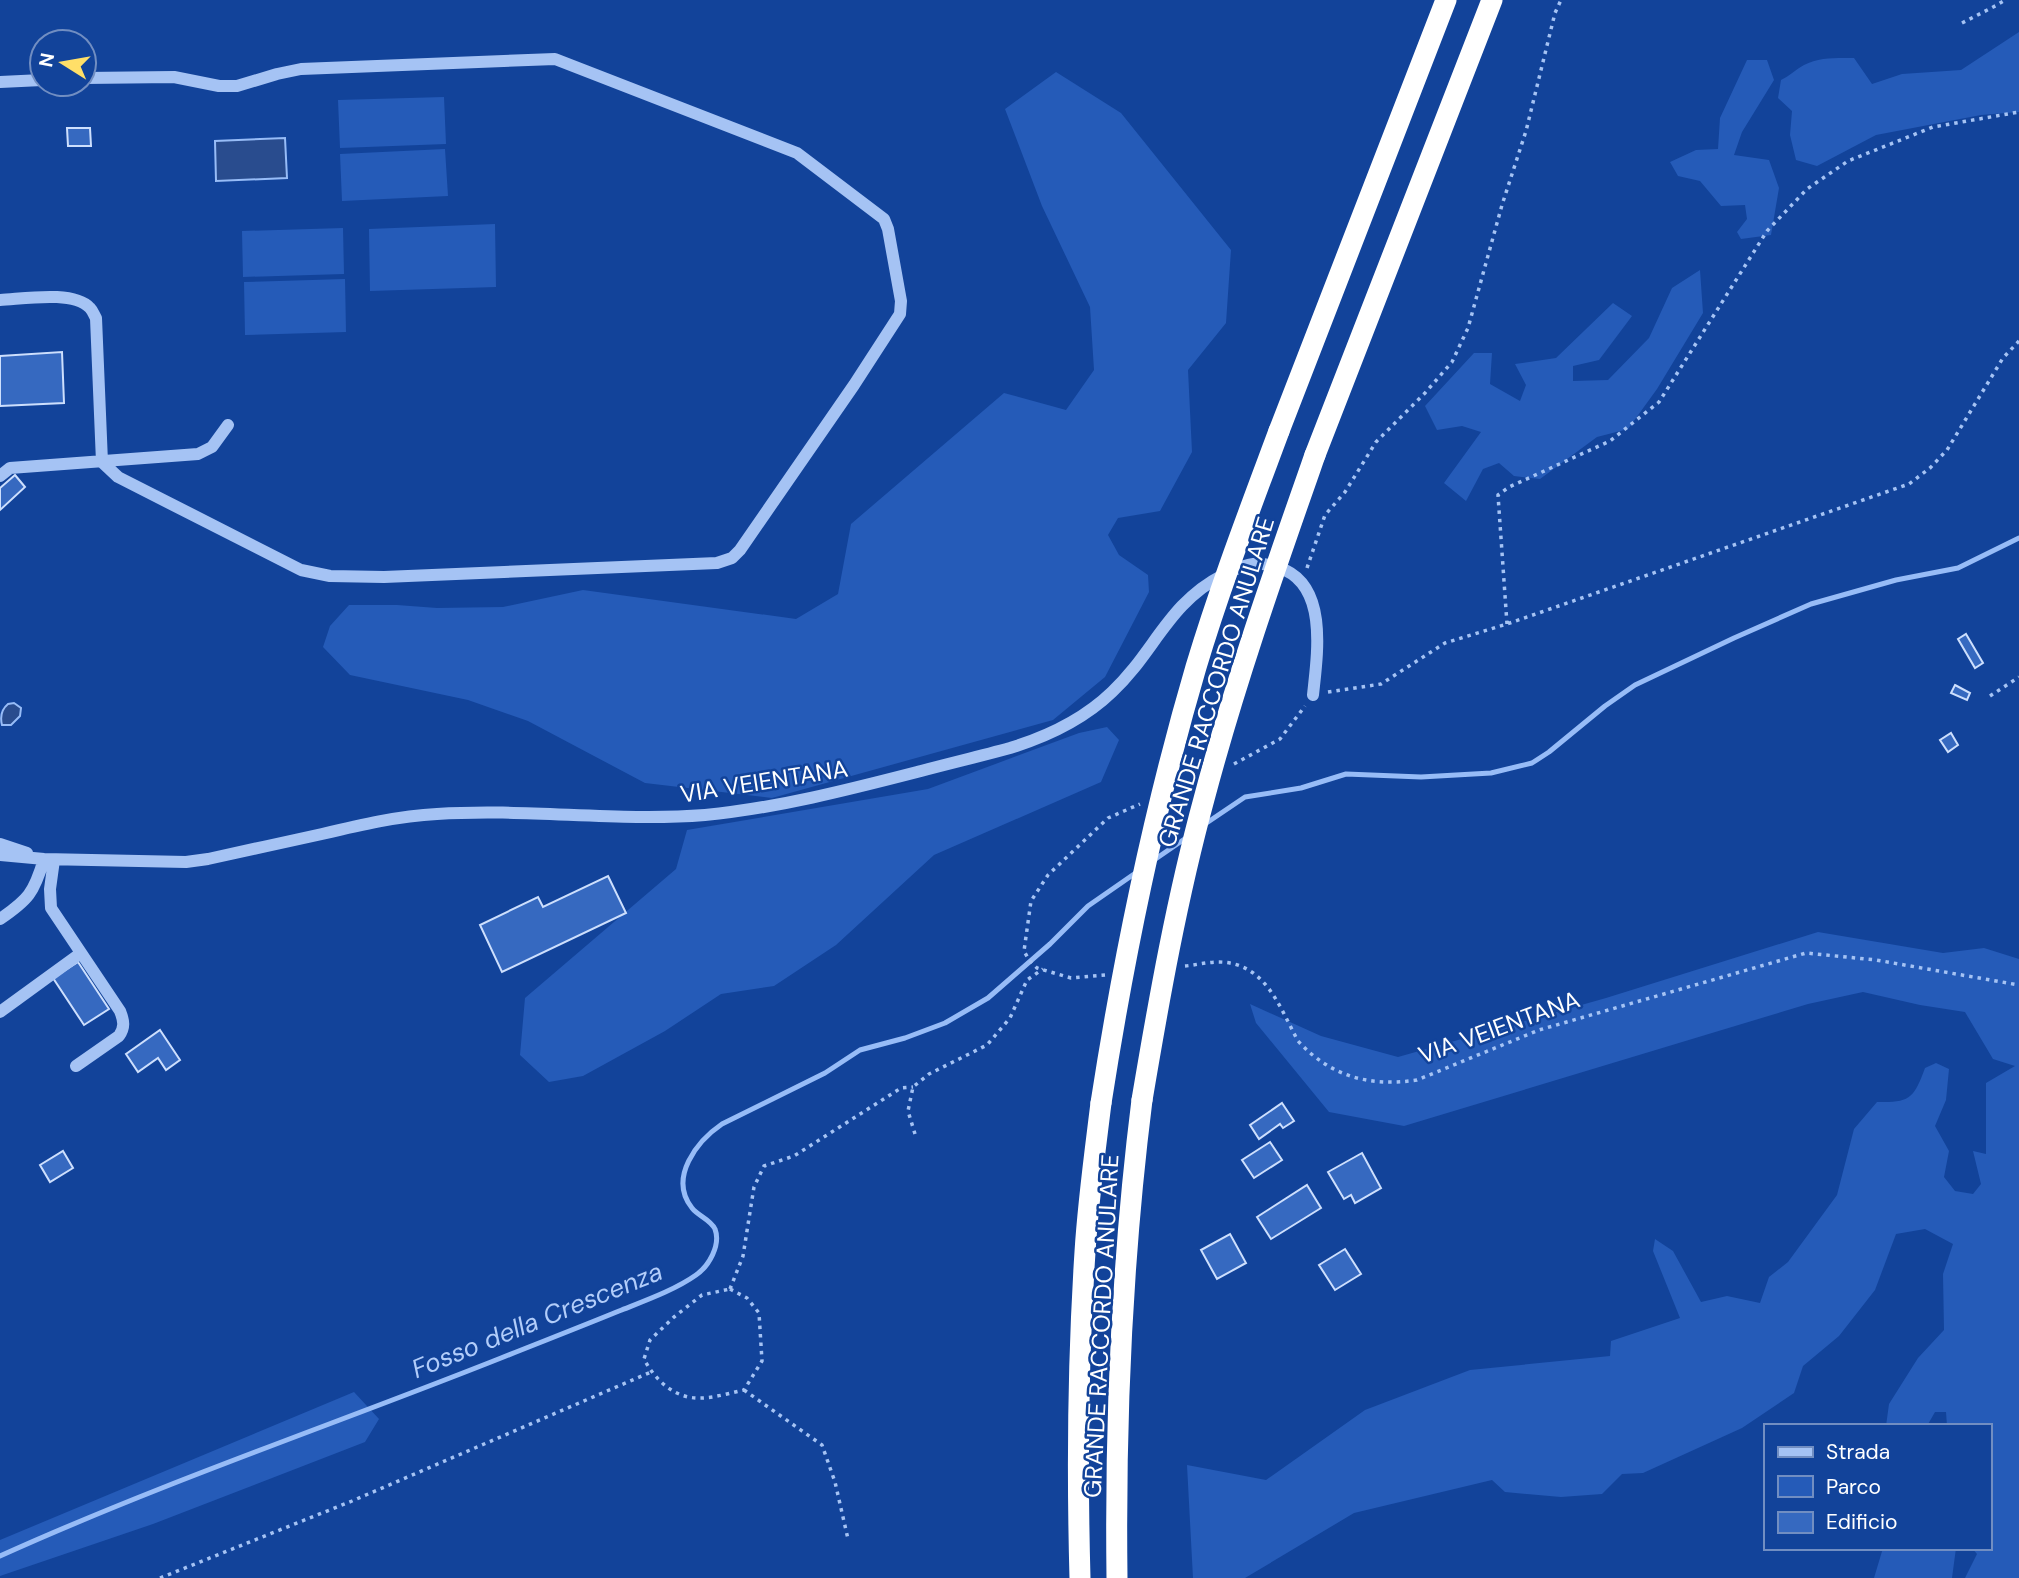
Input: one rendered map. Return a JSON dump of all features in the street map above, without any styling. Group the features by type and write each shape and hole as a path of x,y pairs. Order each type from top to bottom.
{"highway":[{"name":"GRANDE RACCORDO ANULARE","path":"1080,1578 1082,1299 1089,1201 1101,1103 1125,960 1164,785 1207,633 1240,538 1446,0"},
{"name":"GRANDE RACCORDO ANULARE","path":"1117,1578 1118,1412 1131,1194 1142,1100 1182,887 1201,809 1248,652 1315,455 1492,0"}],"street":[{"path":"0,300 51,297 78,300 90,308 96,318 102,462 118,477 287,564 315,573 384,578 717,563 732,558 854,385 900,314 901,301 884,219 797,153 555,59 301,69 237,86 219,86 174,77 98,78"},
{"path":"0,82 28,81"},
{"path":"0,476 10,468 198,454 212,447 228,425"},
{"name":"VIA VEIENTANA","path":"0,855 49,860 186,862 370,823 422,815 489,812 673,817 732,812 831,793 1003,750 1068,724 1102,701 1119,685 1184,602 1212,581 1233,570 1264,564 1288,572 1302,582"},
{"path":"1302,582 1313,603 1317,632 1313,695"},
{"name":"VIA VEIENTANA","path":"0,844 49,860"},
{"path":"0,919 27,898 49,860"},
{"path":"49,860 51,908 124,1020 119,1036 76,1066"},
{"path":"0,1013 81,953"}],"path":[{"path":"1302,582 1325,515 1345,492 1376,442 1452,362 1468,328 1526,131 1555,13 1561,0"},
{"path":"1962,23 2004,0"},
{"path":"1507,624 1498,495 1610,441 1659,402 1767,230 1807,189 1848,161 1933,127 2019,112"},
{"path":"1313,695 1381,684 1445,643 1507,624 1909,484 1947,450 2003,358 2019,341"},
{"path":"1990,696 2019,677"},
{"path":"1024,951 1037,968 1071,978 1108,974"},
{"name":"VIA VEIENTANA","path":"1182,966 1220,962 1249,969 1268,985 1298,1041 1305,1048 1319,1060 1351,1078 1377,1083 1417,1080 1539,1030 1806,953 1876,960 2019,985"},
{"path":"730,1289 743,1256 754,1187 764,1166 794,1156 901,1088 913,1087 929,1074 987,1045 1010,1017 1027,980 1043,970"},
{"path":"913,1087 908,1111 915,1134"},
{"path":"744,1390 762,1361 759,1313 747,1298 730,1289 702,1295 650,1340 644,1359 651,1372 670,1390 698,1398 744,1390 822,1445 835,1482 848,1539"},
{"path":"160,1578 352,1501 651,1372"}],"green space":[{"path":"2019,32 2019,112 1981,115 1876,135 1817,166 1796,160 1790,135 1792,111 1778,98 1781,80 1801,67 1822,59 1854,58 1872,84 1902,74 1961,70"},
{"path":"1747,60 1767,60 1774,80 1742,132 1734,155 1769,160 1779,188 1771,235 1741,239 1737,232 1747,219 1745,205 1721,206 1700,181 1678,176 1670,162 1696,150 1718,149 1720,118"},
{"path":"1056,72 1121,113 1231,250 1226,323 1188,370 1192,452 1160,511 1118,518 1108,535 1119,555 1148,575 1149,592 1105,677 1053,720 772,798 645,783 528,721 468,700 350,675 323,647 330,626 349,605 503,607 583,590 796,619 838,594 851,524 1004,393 1066,410 1094,370 1090,307 1042,206 1005,109"},
{"path":"444,97 446,144 340,148 338,100"},
{"path":"445,149 448,196 342,201 340,154"},
{"path":"495,224 496,287 370,291 369,229"},
{"path":"343,228 344,274 243,277 242,231"},
{"path":"1700,270 1703,313 1657,389 1628,429 1597,437 1540,479 1514,476 1499,463 1483,469 1466,501 1444,483 1481,432 1462,426 1437,430 1425,406 1474,353 1492,353 1490,384 1520,401 1526,385 1515,364 1556,358 1613,303 1632,316 1599,360 1573,366 1573,381 1608,380 1649,338 1672,288"},
{"path":"345,279 346,332 245,335 244,282"},
{"path":"1107,727 1119,740 1101,782 934,855 836,945 774,986 721,994 665,1031 583,1076 549,1082 520,1055 525,998 676,869 687,830 928,789 1079,733"},
{"path":"1818,932 1943,953 1984,948 2019,959 2019,1578 1965,1578 1977,1554 1974,1550 1991,1550 1991,1424 1947,1424 1946,1412 1935,1412 1928,1424 1886,1424 1889,1404 1918,1358 1944,1330 1943,1274 1953,1244 1925,1229 1896,1234 1875,1290 1839,1336 1803,1366 1794,1393 1742,1428 1643,1473 1622,1474 1602,1494 1561,1497 1505,1492 1492,1480 1354,1513 1245,1578 1193,1578 1187,1465 1266,1480 1365,1410 1470,1370 1610,1356 1611,1341 1680,1318 1653,1251 1655,1239 1673,1251 1701,1302 1727,1296 1760,1303 1769,1277 1788,1262 1837,1195 1854,1129 1877,1102 1904,1100 1909,1097 1918,1086 1925,1068 1936,1063 1949,1069 1946,1100 1935,1126 1949,1151 1944,1177 1955,1191 1973,1194 1981,1184 1973,1151 1986,1154 1986,1083 2015,1066 1993,1059 1965,1012 1863,992 1808,1004 1404,1126 1329,1112 1256,1023 1250,1004 1321,1036 1398,1057 1606,998"},
{"path":"354,1392 379,1419 365,1442 153,1524 0,1576 0,1540"},
{"path":"1882,1550 1956,1550 1952,1578 1874,1578"}],"shaded area":[{"path":"285,138 287,178 216,181 215,141"},
{"path":"14,703 21,708 20,716 11,725 2,725 4,708"}],"building":[{"path":"67,128 90,128 91,146 68,146"},
{"path":"62,352 64,403 0,406 0,356"},
{"path":"15,475 25,487 0,510 0,488"},
{"path":"1966,634 1983,663 1975,668 1958,639"},
{"path":"1955,685 1970,693 1967,700 1951,693"},
{"path":"1951,733 1958,745 1948,752 1940,740"},
{"path":"608,876 626,913 502,972 480,925 538,897 543,907"},
{"path":"78,962 109,1009 84,1025 53,978"},
{"path":"160,1030 180,1060 166,1070 158,1058 138,1072 126,1054"},
{"path":"1282,1103 1294,1121 1283,1128 1280,1124 1259,1139 1250,1125"},
{"path":"1270,1142 1282,1160 1254,1178 1242,1160"},
{"path":"63,1151 73,1168 50,1182 40,1165"},
{"path":"1362,1153 1381,1188 1355,1203 1351,1195 1344,1199 1328,1172"},
{"path":"1307,1185 1321,1208 1271,1239 1257,1217"},
{"path":"1230,1234 1246,1263 1217,1279 1201,1250"},
{"path":"1345,1249 1361,1274 1335,1290 1319,1265"}],"waterway":[{"name":"Fosso della Crescenza","path":"1205,824 1245,797 1301,788 1346,774 1421,777 1491,773 1532,763 1635,685 1734,638 1811,604 1896,580 1958,568 2019,538"},
{"name":"Fosso della Crescenza","path":"1154,860 1186,838"},
{"name":"Fosso della Crescenza","path":"0,1556 187,1478 639,1303 688,1280 705,1266 713,1255 716,1242 715,1229 692,1208 685,1196 683,1185 689,1161 703,1140 722,1124 825,1073 860,1050 905,1038 945,1023 988,998 1050,944 1088,906 1137,872"}]}
